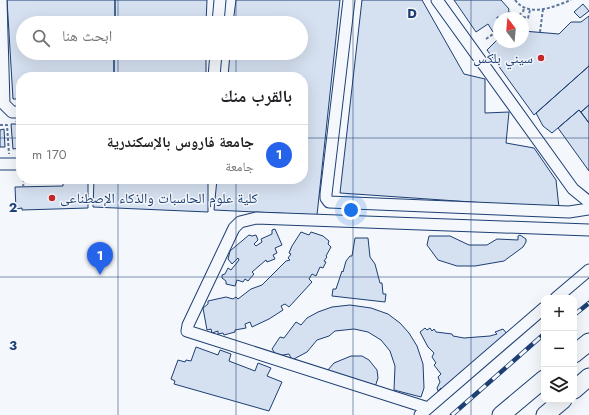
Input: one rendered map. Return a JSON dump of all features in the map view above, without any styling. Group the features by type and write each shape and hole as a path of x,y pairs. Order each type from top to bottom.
{"highway":[{"path":"577,352 589,342"},
{"path":"577,387 589,377"},
{"path":"501,415 541,382"}],"street":[{"path":"1,0 4,104 12,112 16,112"},
{"path":"219,16 220,0"},
{"path":"349,0 326,194 326,198 329,202 561,211 580,211 589,209"},
{"path":"437,0 481,46 573,189 589,202"},
{"path":"446,0 481,46 571,176 589,194"},
{"path":"214,72 215,60"},
{"path":"4,164 16,164"},
{"path":"541,311 424,412 187,331 188,324 234,228 240,222 256,218 589,230"},
{"path":"560,295 589,270"}],"path":[{"path":"515,0 524,8 530,10 543,9 571,0"},
{"path":"523,12 524,8"},
{"path":"540,32 543,9"},
{"path":"529,14 530,10"},
{"path":"481,46 493,35"},
{"path":"0,125 8,125 4,164"}],"building":[{"path":"7,0 115,0 115,16 16,16 16,60 114,60 114,72 16,72 16,99 13,99"},
{"path":"115,0 207,0 206,16 115,16"},
{"path":"236,0 340,0 317,215 214,210 217,184 308,184 308,72 228,72 229,60 308,60 308,16 234,16"},
{"path":"362,0 422,0 464,74 485,79 485,113 509,112 506,143 534,148 556,180 559,208 340,193"},
{"path":"454,0 501,0 509,9 508,12 493,12 493,32 488,24 476,32"},
{"path":"583,4 589,11 580,18 574,12"},
{"name":"سيني بلكس","path":"589,16 589,66 534,115 487,50 493,44 493,48 529,48 529,32 559,34 571,22 581,22"},
{"path":"114,60 206,60 206,72 114,72"},
{"path":"589,66 589,105 581,112 579,110 552,133 543,126 536,113"},
{"path":"589,105 589,123 581,112"},
{"path":"579,110 589,123 589,171 558,128"},
{"path":"11,124 16,124 16,149 13,149"},
{"path":"4,129 5,147 0,147 0,130"},
{"name":"كلية علوم الحاسبات والذكاء الإصطناعى","path":"63,184 88,184 88,208 16,209 15,187 63,186"},
{"path":"94,184 208,184 208,212 93,207"},
{"path":"275,229 282,245 275,248 277,253 273,255 275,259 267,262 266,260 252,272 254,274 248,281 245,279 243,282 237,280 235,286 226,284 226,281 222,278 222,275 225,274 228,268 231,270 239,260 238,258 232,264 228,259 230,251 249,235 256,235 258,240 254,244 256,246 262,242 261,239 272,234 272,230"},
{"path":"301,232 309,235 311,232 323,236 329,241 328,244 331,247 324,261 326,262 323,268 320,267 316,276 312,274 309,279 312,282 289,307 285,304 281,306 283,310 269,319 252,327 250,322 245,324 246,328 235,330 235,332 224,335 223,333 218,334 218,331 212,333 211,329 207,330 203,308 208,304 208,301 226,297 233,299 236,297 238,299 251,289 262,285 286,261 290,260 288,258 291,254 289,253"},
{"path":"520,235 526,239 523,247 504,261 475,266 457,266 438,260 427,245 429,236 450,236 469,245 487,245 497,239 518,240 518,236"},
{"path":"355,238 368,238 370,257 375,264 380,283 382,283 383,294 386,294 385,302 332,296 333,289 336,289 346,261 350,256 352,256"},
{"path":"350,305 371,308 388,314 400,323 409,333 417,346 423,364 424,388 421,397 394,390 395,366 390,351 381,340 368,332 354,329 335,331 329,336 317,340 307,352 292,360 289,354 277,356 272,349 280,337 284,338 296,322 301,325 307,318 318,312 332,307"},
{"path":"425,328 427,330 430,328 432,331 434,329 436,332 452,334 453,336 464,338 490,336 497,334 495,332 503,329 508,335 442,390 441,388 438,391 437,388 440,382 438,377 441,374 434,365 436,363 432,357 434,353 428,347 420,332"},
{"path":"196,347 218,355 220,350 231,354 229,361 255,371 258,363 271,368 267,376 282,382 269,411 174,384 175,381 171,379 178,360 185,362 186,360 191,361"},
{"path":"351,356 362,356 369,360 377,370 378,378 375,387 327,371 334,363"}],"railway":[{"path":"577,313 589,303"},
{"path":"452,415 541,337"}],"place":[{"name":"سيني بلكس","path":"541,58"},
{"name":"كلية علوم الحاسبات والذكاء الإصطناعى","path":"52,198"},
{"name":"جامعة فاروس بالإسكندرية","path":"100,275"}]}
